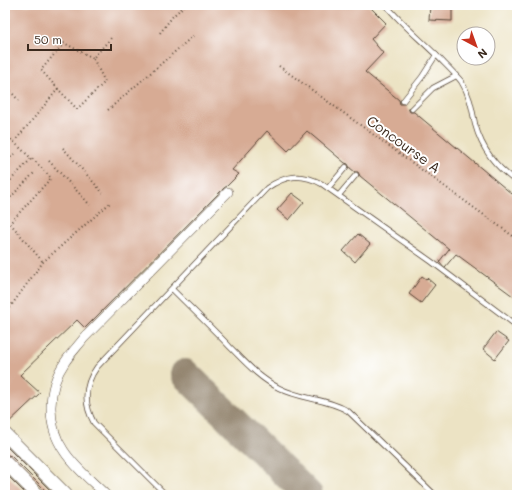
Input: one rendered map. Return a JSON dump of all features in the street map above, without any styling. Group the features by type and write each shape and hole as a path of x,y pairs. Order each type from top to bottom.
{"street":[{"path":"106,495 71,461 57,439 53,426 51,400 53,387 58,374 64,362 84,338 228,192"},
{"path":"5,434 66,495"},
{"path":"5,462 38,495"}],"lane":[{"path":"386,5 456,76 468,94 483,146 496,165 517,182"},
{"path":"403,101 422,77 436,55"},
{"path":"412,109 433,88 456,76"},
{"path":"328,188 346,167"},
{"path":"339,196 356,175"},
{"path":"166,495 94,423 86,404 86,394 91,376 97,367 266,188 275,182 294,176 313,179 432,262 517,326"},
{"path":"172,289 260,376 291,394 331,403 348,411 435,495"}],"path":[{"path":"160,33 173,16 185,5"},
{"path":"108,110 193,36"},
{"path":"93,58 111,38"},
{"path":"64,43 93,58 105,82 77,109 58,89 41,70 64,43"},
{"name":"Concourse A","path":"279,66 517,239"},
{"path":"5,85 20,102"},
{"path":"14,142 58,89"},
{"path":"5,134 51,178 10,223 43,262"},
{"path":"63,148 103,193"},
{"path":"5,162 14,154"},
{"path":"5,186 32,159"},
{"path":"50,161 90,205"},
{"path":"5,203 35,172"},
{"path":"5,314 43,262 110,203"}],"building":[{"path":"5,5 368,5 386,23 371,39 383,53 365,72 399,100 400,104 404,104 410,112 414,112 512,194 517,187 517,299 456,254 445,267 439,262 449,249 307,131 288,151 267,131 232,170 239,174 85,328 77,320 20,375 40,393 5,426"},
{"path":"430,5 452,5 452,21 429,20"},
{"path":"292,193 304,202 289,220 277,210"},
{"path":"358,234 370,244 355,262 343,251"},
{"path":"422,276 426,279 427,278 435,285 421,303 409,294"},
{"path":"496,332 509,341 495,359 483,349"},
{"path":"5,445 55,495 46,495 44,489 11,456 5,454"},
{"path":"5,473 27,495 5,495"}],"taxiway":[{"path":"185,374 308,495"}]}
